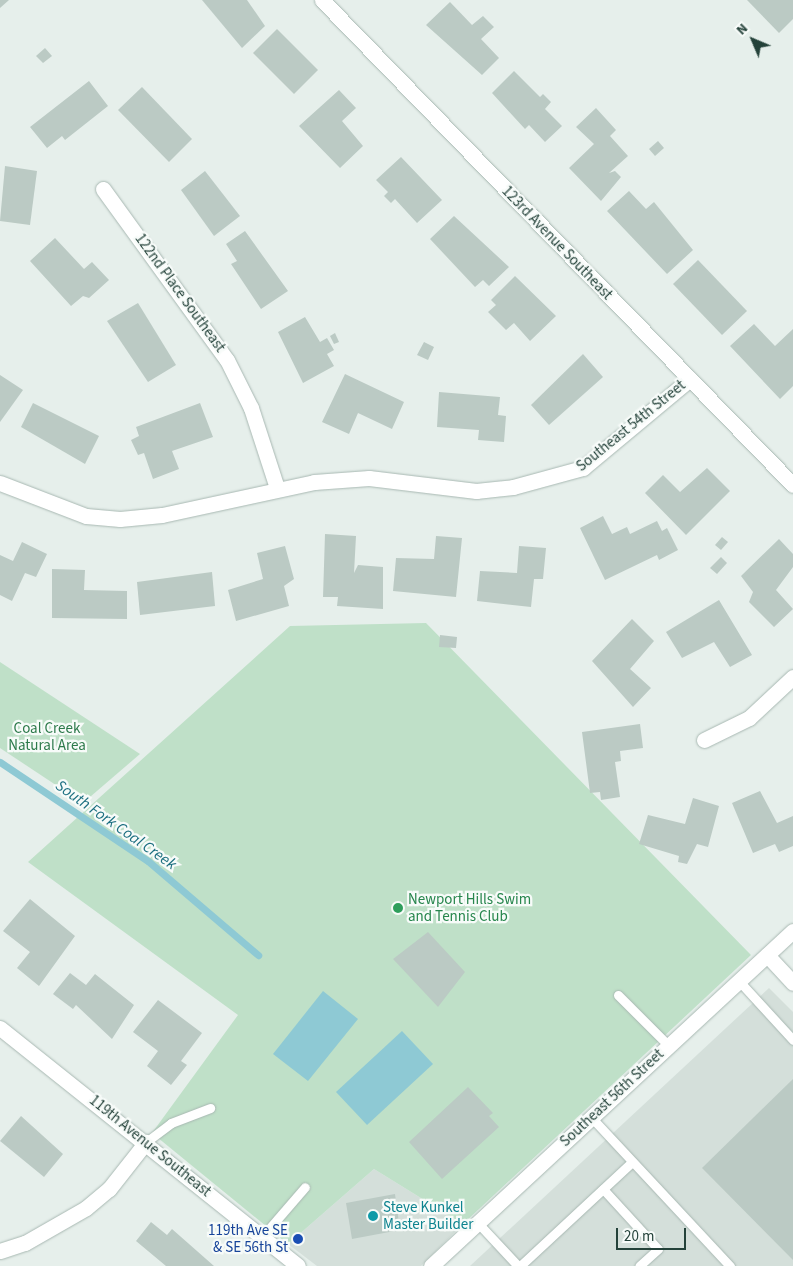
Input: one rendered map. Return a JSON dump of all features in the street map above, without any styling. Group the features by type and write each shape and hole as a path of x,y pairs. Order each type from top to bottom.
{"street":[{"name":"123rd Avenue Southeast","path":"322,0 793,485"},
{"name":"122nd Place Southeast","path":"104,189 202,318 227,360 251,408 276,488"},
{"name":"Southeast 54th Street","path":"0,483 86,516 120,519 162,515 276,488 369,478 476,491 551,480 583,468 690,379"},
{"path":"704,740 750,718 793,677"},
{"name":"Southeast 56th Street","path":"432,1266 793,931"},
{"path":"767,955 793,983"},
{"name":"119th Avenue Southeast","path":"0,1028 146,1142 261,1238 298,1266"},
{"path":"0,1251 25,1243 86,1208 109,1189 146,1142"}],"lane":[{"path":"739,981 793,1040"},
{"path":"618,995 669,1046"},
{"path":"146,1142 171,1123 210,1108"},
{"path":"591,1117 730,1266"},
{"path":"478,1222 519,1266 632,1162"},
{"path":"261,1238 305,1187"},
{"path":"602,1189 658,1248 639,1266"}],"shaded area":[{"path":"769,988 793,1012 793,1266 470,1266"},
{"path":"374,1169 463,1224 421,1266 317,1266 288,1244"}],"green space":[{"name":"Newport Hills Swim and Tennis Club","path":"426,623 751,955 463,1224 374,1169 288,1244 152,1133 238,1015 28,862 290,626"},
{"name":"Coal Creek Natural Area","path":"0,662 140,754 83,803 0,748"}],"water":[{"path":"323,991 358,1019 308,1081 273,1054"},
{"path":"402,1031 433,1064 367,1125 336,1092"}],"building":[{"path":"0,0 9,0 0,8"},
{"path":"202,0 247,0 265,26 242,48"},
{"path":"747,0 793,0 793,19 779,33"},
{"path":"450,2 472,25 483,16 494,27 481,39 499,58 482,75 426,25"},
{"path":"277,29 318,70 294,94 253,53"},
{"path":"45,48 52,56 43,63 36,56"},
{"path":"514,71 540,97 543,94 551,102 545,109 562,126 545,142 529,125 525,129 492,93"},
{"path":"89,81 108,106 65,140 62,136 47,148 30,127"},
{"path":"142,87 192,139 169,162 118,110"},
{"path":"339,90 356,108 342,121 363,146 340,168 299,126"},
{"path":"596,108 616,130 610,136 628,156 609,173 615,171 621,177 601,201 569,168 594,144 576,127"},
{"path":"658,141 664,148 655,156 649,149"},
{"path":"401,157 442,200 417,223 395,199 391,203 384,196 388,192 376,180"},
{"path":"5,166 37,171 30,225 0,221"},
{"path":"205,171 240,216 214,236 181,190"},
{"path":"629,191 646,209 654,202 693,250 667,274 607,211"},
{"path":"454,216 509,267 489,286 483,280 475,287 430,239"},
{"path":"245,231 288,291 261,309 231,264 237,261 226,244"},
{"path":"55,238 84,269 92,262 109,280 89,298 83,296 71,306 30,261"},
{"path":"698,260 747,311 722,335 673,284"},
{"path":"515,276 556,316 530,341 514,323 506,330 488,312 496,305 491,300"},
{"path":"138,303 176,365 148,382 107,321"},
{"path":"305,317 320,342 327,338 334,350 327,354 334,366 303,383 278,332"},
{"path":"754,324 775,346 793,329 793,386 780,399 730,346"},
{"path":"335,333 339,342 334,344 330,336"},
{"path":"424,342 434,347 428,360 417,355"},
{"path":"583,354 603,377 549,425 531,405"},
{"path":"345,374 404,402 392,429 358,413 349,434 322,422"},
{"path":"0,375 23,390 0,422"},
{"path":"439,392 500,397 498,415 506,416 504,442 478,440 479,430 437,427"},
{"path":"33,403 99,436 85,464 21,427"},
{"path":"200,403 213,437 172,451 179,469 153,479 144,453 138,455 131,440 139,436 136,427"},
{"path":"707,468 730,491 686,535 645,493 663,475 680,492"},
{"path":"603,516 612,534 627,527 630,534 657,521 662,531 667,528 678,550 659,560 657,555 605,580 580,528"},
{"path":"325,534 356,536 354,573 358,565 383,567 383,609 337,606 338,597 323,597"},
{"path":"436,536 462,538 456,597 393,591 396,558 434,559"},
{"path":"722,537 728,542 721,550 715,545"},
{"path":"779,539 793,554 793,567 776,590 793,609 774,627 749,602 753,592 741,576"},
{"path":"22,542 47,554 36,577 25,573 12,601 0,595 0,555 13,561"},
{"path":"285,546 294,579 284,586 289,606 236,621 228,590 263,579 257,553"},
{"path":"519,546 546,548 543,579 534,579 531,607 477,601 480,571 517,573"},
{"path":"721,557 727,563 717,574 710,568"},
{"path":"52,569 85,570 84,590 127,591 127,619 52,618"},
{"path":"212,572 215,606 140,615 137,582"},
{"path":"719,600 752,655 730,667 714,642 682,658 666,632"},
{"path":"632,619 654,641 630,669 651,688 633,707 592,661"},
{"path":"440,635 457,637 456,648 439,647"},
{"path":"640,724 643,748 620,751 621,761 615,762 620,797 601,800 600,792 590,793 582,732"},
{"path":"760,791 777,823 793,816 793,846 779,852 775,844 753,853 732,803"},
{"path":"693,798 719,806 708,847 697,844 687,864 678,862 679,856 639,844 648,815 685,824"},
{"path":"30,899 75,936 39,986 17,968 30,952 3,931"},
{"path":"428,932 465,972 438,1007 393,959"},
{"path":"70,973 86,985 95,974 134,1005 112,1039 76,1005 73,1009 53,994"},
{"path":"158,1000 202,1033 181,1061 187,1065 171,1085 147,1066 158,1051 133,1032"},
{"path":"793,1079 793,1260 702,1168"},
{"path":"468,1087 493,1113 489,1116 499,1127 442,1179 409,1142"},
{"path":"21,1116 63,1154 44,1177 0,1141"},
{"name":"Steve Kunkel Master Builder","path":"395,1194 400,1230 352,1239 346,1203"},
{"path":"151,1222 167,1235 172,1229 214,1266 166,1266 136,1241"}],"waterway":[{"name":"South Fork Coal Creek","path":"0,762 148,861 258,955"}],"place":[{"name":"Newport Hills Swim and Tennis Club","path":"398,908"},
{"name":"Steve Kunkel Master Builder","path":"373,1216"},
{"name":"119th Ave SE & SE 56th St","path":"298,1239"}]}
